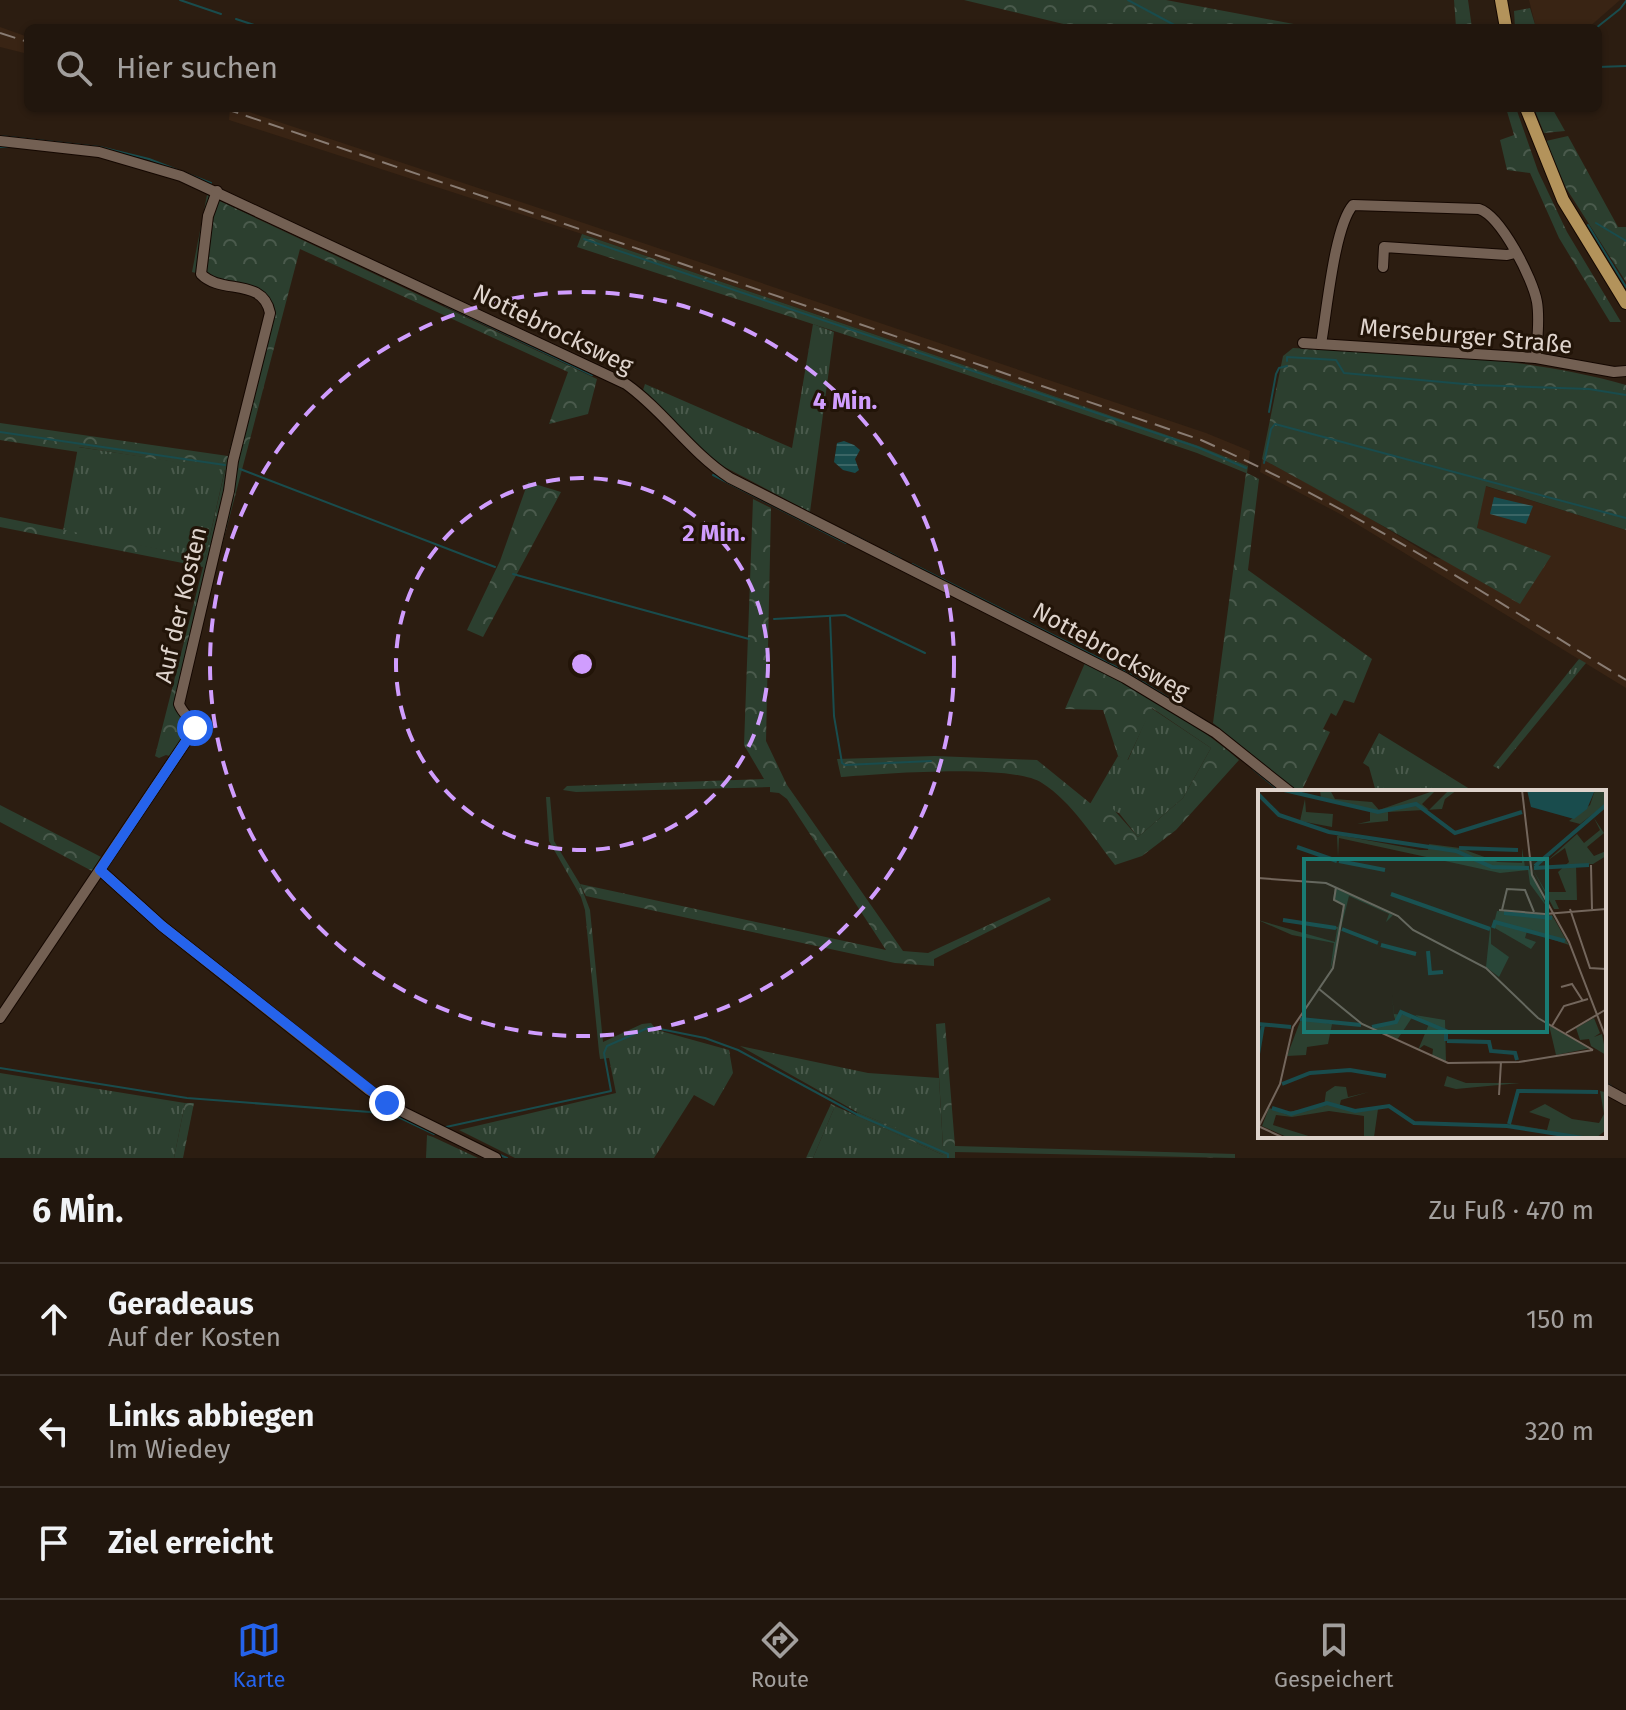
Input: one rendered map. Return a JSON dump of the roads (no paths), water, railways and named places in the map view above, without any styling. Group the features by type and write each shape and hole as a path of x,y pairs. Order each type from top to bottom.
{"main road":[{"path":"1501,0 1505,24"},
{"path":"1528,112 1563,200 1626,303"}],"street":[{"name":"Nottebrocksweg","path":"0,141 99,152 146,164 217,191 626,384 642,396 703,459 730,478 1125,678 1216,733 1287,790"},
{"name":"Auf der Kosten","path":"0,1018 195,728 183,715 179,704 229,491 233,461 268,323 268,303 262,295 212,281 201,274 208,216 217,191"},
{"path":"1321,344 1339,243 1347,212 1353,205 1479,209 1492,216 1524,266 1537,300 1536,358"},
{"path":"1383,267 1384,247 1515,253"},
{"name":"Merseburger Straße","path":"1303,343 1536,358 1614,372 1626,371"},
{"path":"100,870 162,926 369,1090 403,1112 496,1158"},
{"path":"1606,1089 1626,1100"}],"water":[{"path":"844,441 860,450 855,459 859,470 855,473 843,470 834,462 837,443"},
{"path":"1494,497 1533,506 1526,524 1490,514"}],"waterway":[{"path":"180,0 221,14"},
{"path":"1128,0 1173,24"},
{"path":"1601,24 1626,1"},
{"path":"236,19 251,24"},
{"path":"1602,67 1626,66"},
{"path":"0,136 100,147 149,159 211,183"},
{"path":"0,147 13,147"},
{"path":"1596,223 1626,241"},
{"path":"1588,225 1626,287"},
{"path":"584,239 1197,447 1246,468"},
{"path":"445,305 592,375"},
{"path":"1287,361 1287,357 1336,360 1344,373 1475,385 1589,389 1626,395"},
{"path":"1269,412 1276,374 1279,368 1287,366"},
{"path":"1264,463 1271,429 1275,424 1626,518"},
{"path":"0,432 225,465"},
{"path":"240,469 495,567"},
{"path":"713,475 846,543"},
{"path":"851,534 869,543"},
{"path":"888,552 901,559"},
{"path":"912,564 1130,674 1210,724"},
{"path":"513,574 749,639"},
{"path":"774,619 845,615 925,653"},
{"path":"830,616 834,716 842,763 931,761"},
{"path":"1253,769 1279,790"},
{"path":"446,1127 611,1091 604,1053 607,1046 650,1027 705,1038 738,1050 858,1115 948,1154 948,1158"},
{"path":"0,1068 187,1098 383,1113 434,1134"},
{"path":"1606,1083 1611,1086"},
{"path":"500,1155 507,1158"}],"railway":[{"path":"0,33 24,41"},
{"path":"235,112 1201,440 1311,493 1470,584 1626,680"}]}
